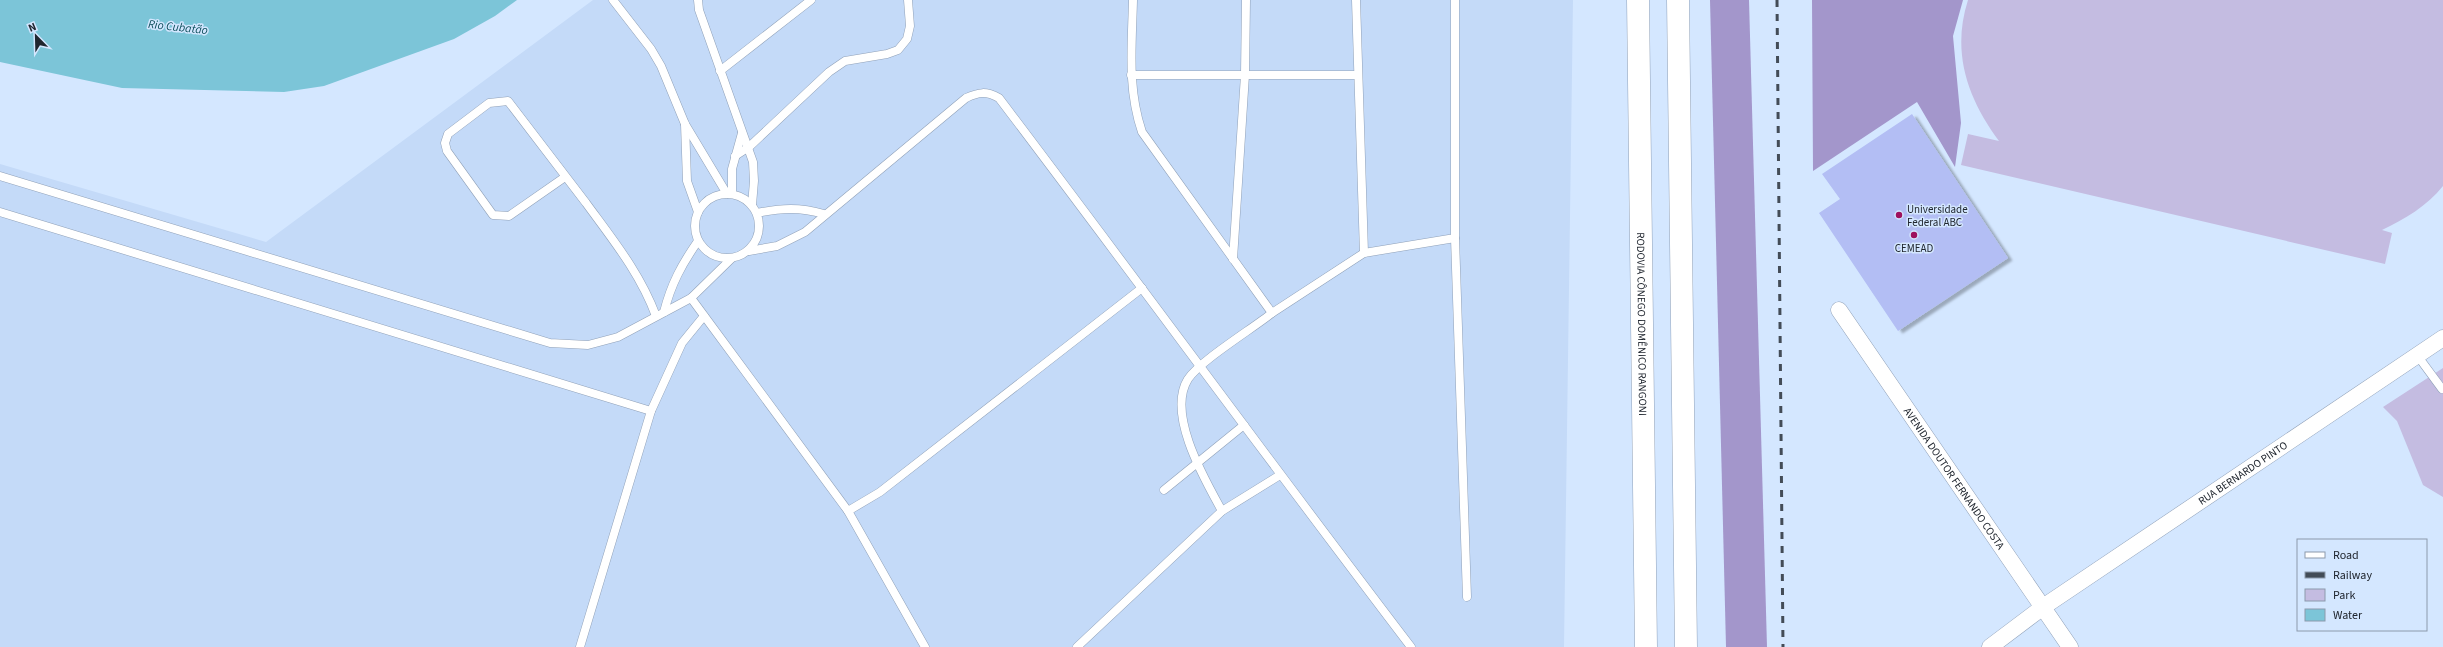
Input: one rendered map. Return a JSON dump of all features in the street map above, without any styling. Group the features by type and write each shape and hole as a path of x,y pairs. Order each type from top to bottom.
{"highway":[{"name":"RODOVIA CÔNEGO DOMÊNICO RANGONI","path":"1638,0 1646,647"},
{"path":"1678,0 1686,647"}],"street":[{"name":"AVENIDA DOUTOR FERNANDO COSTA","path":"1839,310 2070,647"},
{"name":"RUA BERNARDO PINTO","path":"1990,647 2042,607 2443,338"}],"lane":[{"path":"613,0 651,49 661,66 685,124 730,194"},
{"path":"698,0 698,10 742,132 749,147 753,162 754,181 752,204"},
{"path":"720,71 811,0"},
{"path":"734,156 749,147 829,72 845,61 887,54 898,50 907,39 910,26 908,0"},
{"path":"1133,0 1131,75 1134,109 1142,132 1272,313"},
{"path":"1233,259 1245,75 1246,0"},
{"path":"1356,0 1357,75 1364,253"},
{"path":"1455,0 1455,238 1467,597"},
{"path":"1131,75 1357,75"},
{"path":"0,176 550,343 588,345 618,336 691,298 731,259 749,251 777,246 805,232 824,214 966,98 978,93 988,92 999,98 1201,366 1280,475 1411,647"},
{"path":"565,177 509,216 493,215 447,151 445,143 448,134 490,103 508,101 629,260 647,290 656,316"},
{"path":"685,124 687,181 698,212"},
{"path":"730,194 734,156 742,132"},
{"path":"731,259 712,255 698,241 695,222 698,212 710,199 730,194 743,198 752,204 757,213 760,227 757,240 749,251"},
{"path":"757,213 779,208 794,208 824,214"},
{"path":"0,212 651,411"},
{"path":"1222,511 1195,463 1182,415 1182,396 1188,380 1201,366 1272,313 1364,253 1455,238"},
{"path":"664,312 669,291 679,269 698,241"},
{"path":"848,511 880,492 1142,288"},
{"path":"691,298 848,511 925,647"},
{"path":"580,647 651,411 682,343 704,316"},
{"path":"2417,355 2442,389"},
{"path":"1164,490 1195,463 1244,425"},
{"path":"1077,647 1222,511 1280,475"}],"shaded area":[{"path":"593,0 1573,0 1564,647 0,647 0,164 266,242"},
{"path":"1710,0 1749,0 1767,647 1726,647"},
{"path":"1812,0 1963,0 1953,36 1961,123 1955,167 1917,102 1813,171"}],"green space":[{"path":"1968,0 2443,0 2443,186 2423,206 2382,230 2392,233 2385,264 1961,165 1968,134 1999,141 1988,125 1971,92 1962,57 1961,38 1963,20"},
{"path":"2443,368 2443,497 2423,485 2397,421 2383,407"}],"water":[{"name":"Rio Cubatão","path":"0,0 517,0 495,16 454,39 324,86 284,92 122,88 0,62"}],"building":[{"name":"CEMEAD","path":"1912,114 2008,258 1898,331 1819,213 1840,199 1822,174"}],"railway":[{"path":"1777,0 1783,647"}],"place":[{"name":"Universidade Federal ABC","path":"1899,215"},
{"name":"CEMEAD","path":"1914,235"}]}
